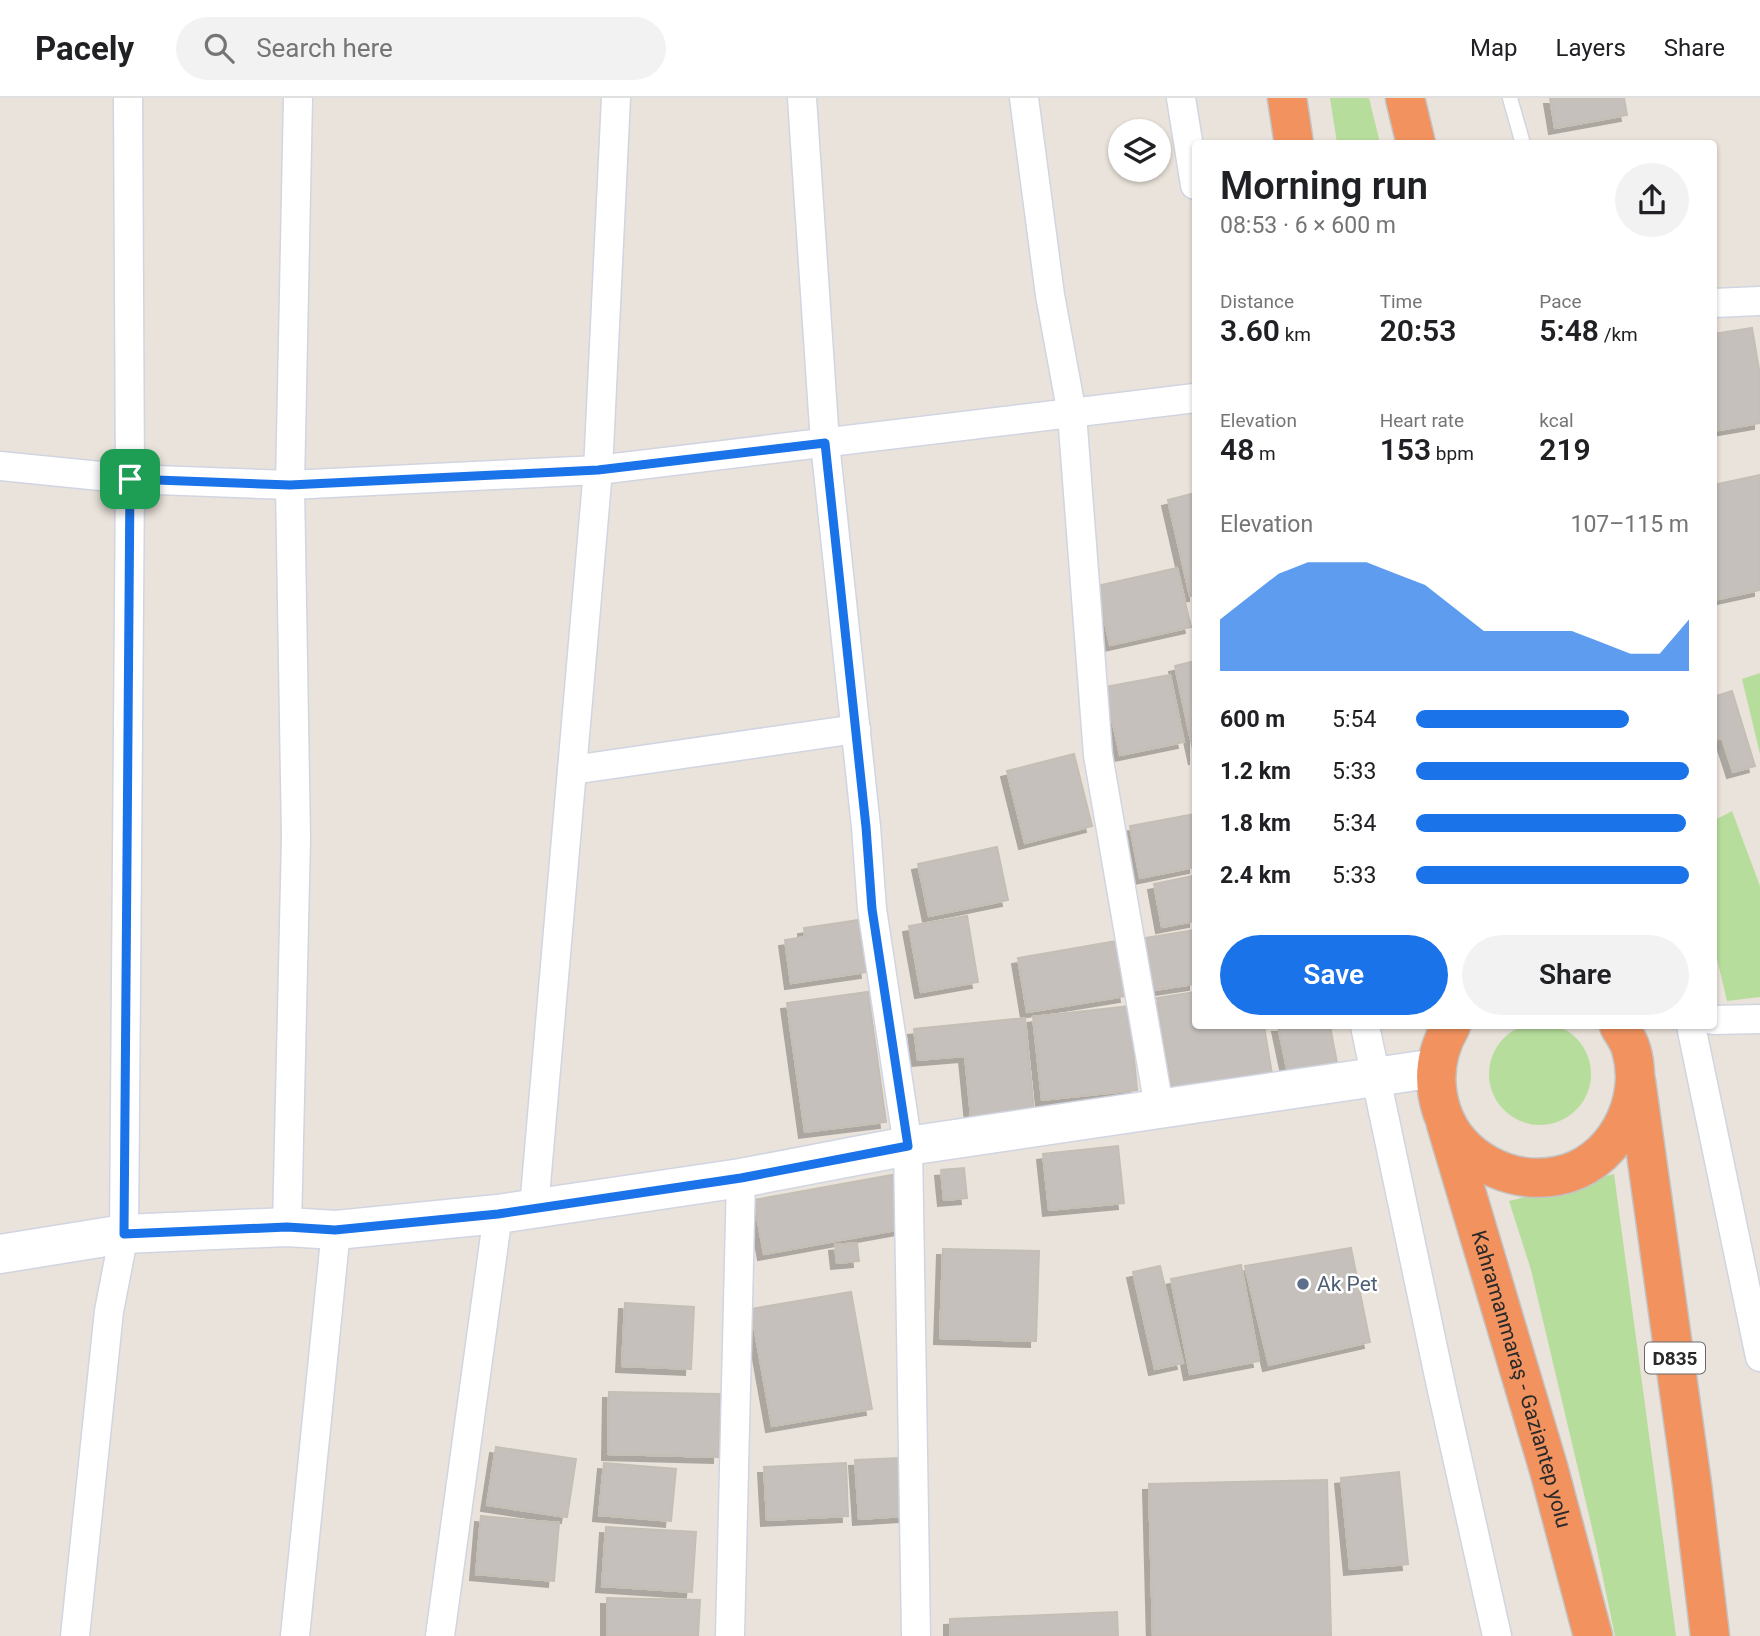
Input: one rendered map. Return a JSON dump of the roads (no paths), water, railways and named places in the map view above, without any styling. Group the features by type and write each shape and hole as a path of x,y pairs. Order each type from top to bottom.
{"highway":[{"path":"1287,98 1293,140"},
{"path":"1405,98 1415,140"},
{"path":"1430,1029 1436,1068"},
{"path":"1436,1068 1442,1042 1449,1029"},
{"path":"1446,1124 1466,1150 1493,1169 1525,1178 1558,1176 1588,1163 1613,1142 1630,1113 1636,1082 1631,1049 1621,1029"},
{"name":"Kahramanmaraş - Gaziantep yolu","path":"1436,1068 1437,1096 1549,1470 1593,1636"},
{"name":"D835","path":"1636,1082 1692,1483 1710,1636"}],"street":[{"path":"75,1636 109,1311 124,1234 130,479 128,98"},
{"path":"287,1227 296,838 290,485 298,98"},
{"path":"440,1636 516,1211 572,770 598,470 616,98"},
{"path":"802,98 825,443 856,729 872,909 908,1146 916,1636"},
{"path":"1024,98 1050,295 1072,414 1098,755 1159,1107"},
{"path":"1181,98 1192,166"},
{"path":"1717,303 1760,301"},
{"path":"0,466 130,479 290,485 598,470 1192,398"},
{"path":"572,770 856,729"},
{"path":"1717,1020 1760,1019"},
{"path":"1366,1029 1497,1636"},
{"path":"1692,1029 1760,1357"},
{"path":"0,1254 124,1234 287,1227 335,1230 516,1211 741,1178 908,1146 1436,1068"},
{"path":"730,1636 741,1178"},
{"path":"296,1636 335,1230"}],"lane":[{"path":"1510,98 1522,140"}],"place":[{"name":"Ak Pet","path":"1303,1284"}]}
